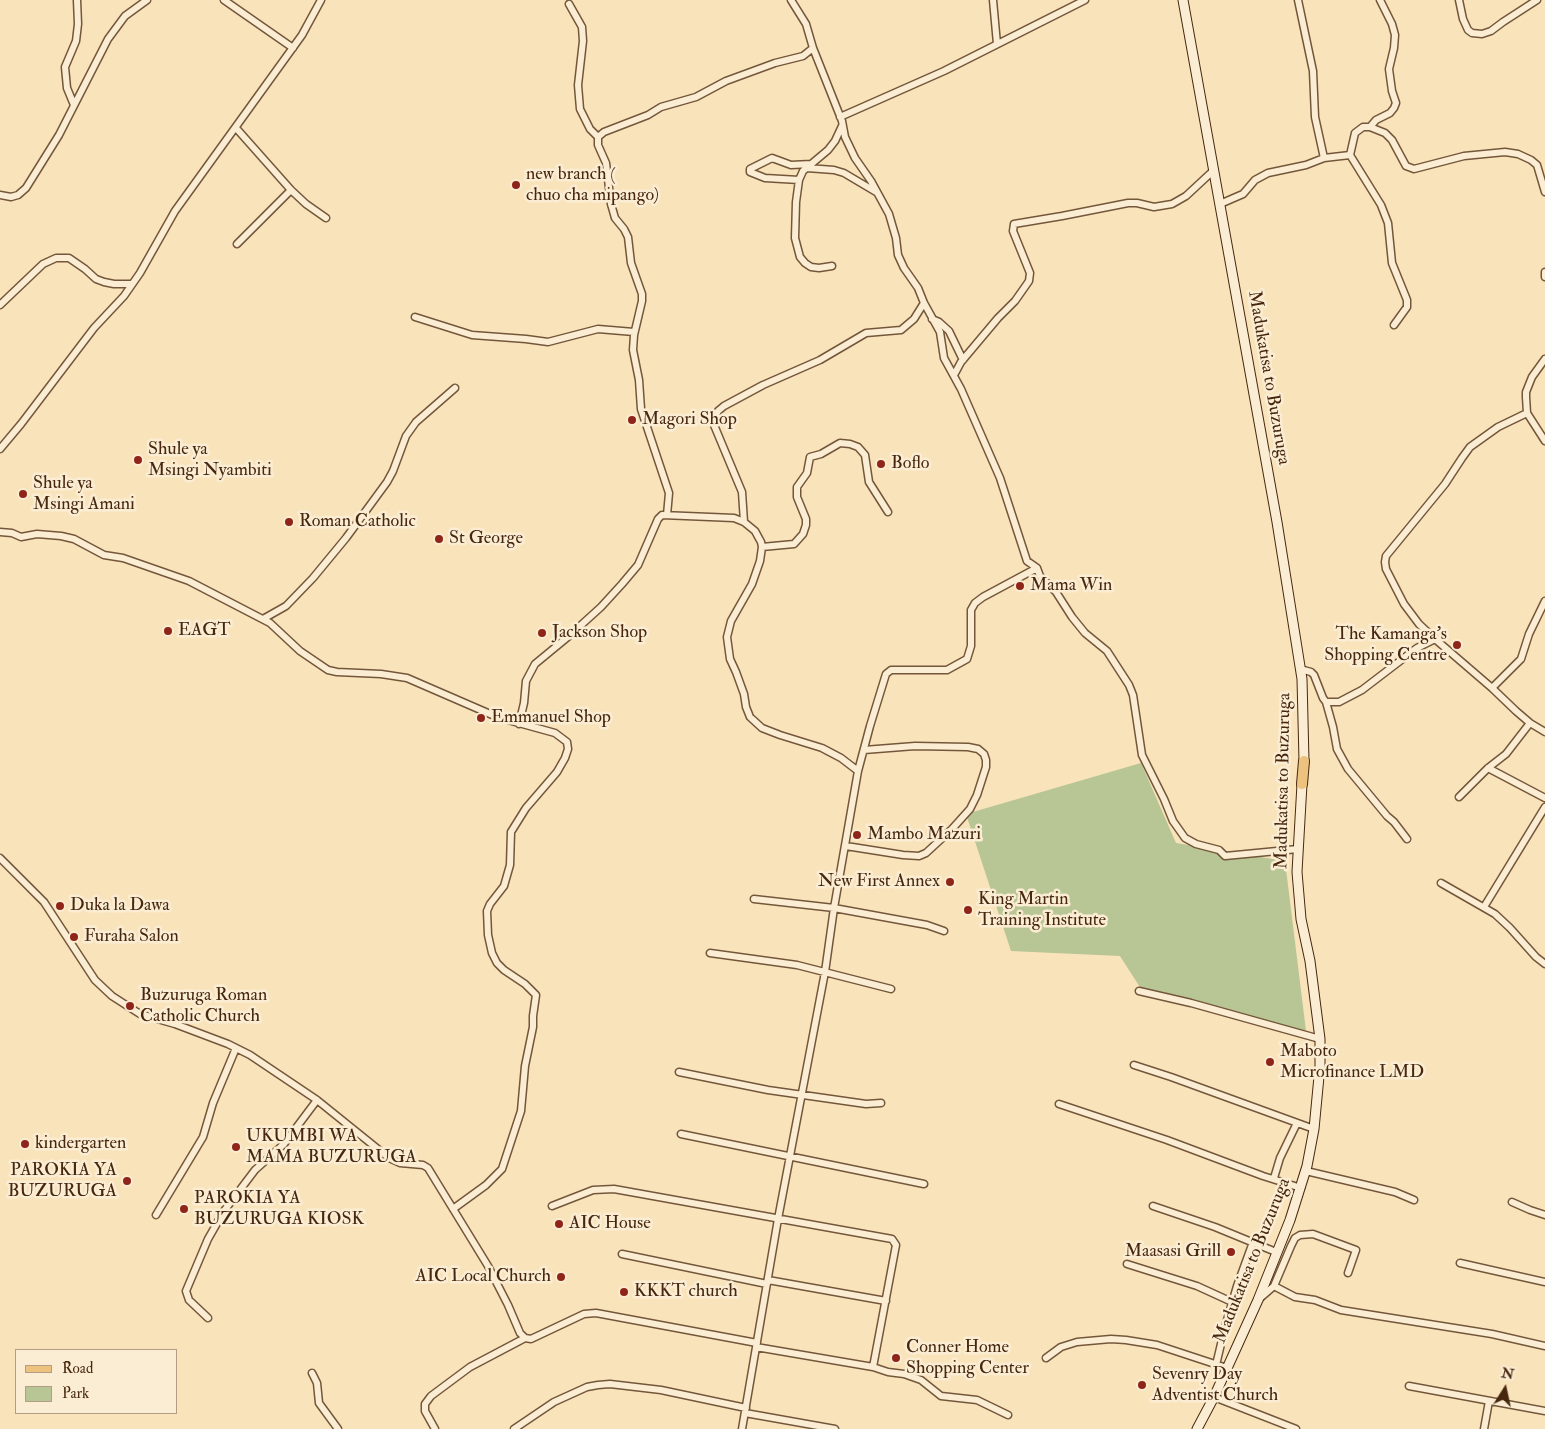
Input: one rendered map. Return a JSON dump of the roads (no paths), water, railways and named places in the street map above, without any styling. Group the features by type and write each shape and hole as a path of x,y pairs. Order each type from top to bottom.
{"main road":[{"name":"Madukatisa to Buzuruga","path":"1183,0 1278,522 1302,679 1304,761 1297,872 1301,919 1310,962 1320,1039 1320,1066 1314,1129 1301,1188 1258,1300 1214,1397 1197,1429"}],"street":[{"path":"74,105 67,88 65,67 76,41 78,24 76,0"},
{"path":"0,195 11,197 18,195 26,188 59,135 108,39 125,16 147,0"},
{"path":"224,0 293,48"},
{"path":"0,448 27,416 94,328 124,296 175,211 302,36 320,0"},
{"path":"791,0 806,24 813,48 843,125 845,137 855,158 889,214 898,255 904,268 918,288 940,332 944,358 1000,478 1027,560 1037,568 1040,576 1056,592 1072,618 1107,651 1129,685 1134,695 1142,756 1173,821 1181,833 1190,841 1219,850 1228,856 1298,849"},
{"path":"993,0 997,44"},
{"path":"840,117 944,71 1085,0"},
{"path":"1298,0 1313,71 1315,117 1324,158"},
{"path":"1370,127 1376,120 1390,113 1396,103 1389,69 1395,35 1392,24 1380,0"},
{"path":"1459,0 1463,19 1468,30 1472,33 1482,34 1491,32 1536,0"},
{"path":"569,4 582,27 578,85 580,109 590,129 598,137 598,145 606,163 611,204 615,218 624,229 628,238 631,263 642,294 634,332 633,350 639,380 641,409 646,429 668,487 670,498 667,515"},
{"path":"598,137 604,132 673,103 696,97 726,81 775,63 803,56 813,48"},
{"path":"832,266 811,267 800,256 796,245 796,202 799,180 803,172 828,150 843,125"},
{"path":"1394,325 1407,307 1408,300 1392,263 1388,223 1381,206 1350,155 1355,133 1363,127 1370,127 1385,133 1392,140 1406,166 1414,169 1464,156 1505,152 1518,154 1537,165 1545,192"},
{"path":"236,128 291,190 306,204 326,218"},
{"path":"1220,204 1243,194 1255,180 1268,173 1306,165 1324,158 1350,155"},
{"path":"799,180 765,178 750,172 750,169 772,158 792,165 809,166 844,173 877,192"},
{"path":"954,376 963,360 998,318 1015,301 1029,281 1030,273 1013,231 1014,224 1128,203 1136,203 1154,208 1172,204 1186,196 1214,170"},
{"path":"237,244 291,190"},
{"path":"0,306 43,264 56,258 69,258 96,279 104,282 132,284"},
{"path":"1545,272 1545,277"},
{"path":"744,522 742,492 714,425 718,411 763,385 820,360 866,333 901,330 914,319 924,303"},
{"path":"415,317 472,335 548,342 598,329 634,332"},
{"path":"932,319 944,325 949,331 963,360"},
{"path":"1545,359 1528,385 1526,392 1527,413 1545,441"},
{"path":"262,620 286,606 329,558 381,491 393,471 406,436 416,422 455,388"},
{"path":"1527,413 1498,427 1470,447 1445,484 1386,556 1385,562 1386,569 1404,604 1419,624 1530,723 1545,732"},
{"path":"762,547 794,544 803,534 806,519 797,497 797,487 807,472 810,457 821,454 840,443 858,447 865,455 869,482 888,512"},
{"path":"519,724 524,703 526,680 535,664 601,607 622,584 638,565 654,524 662,515 705,518 726,517 744,522 755,531 762,547 760,561 752,584 731,621 727,636 730,659 744,694 750,717 762,728 780,736 822,748 841,758 858,771"},
{"path":"0,532 12,533 21,537 48,534 74,539 104,555 123,558 189,582 278,630 300,651 328,670 407,678 423,683 497,717 555,733 565,739 568,745 565,758 557,772 526,808 512,832 510,864 504,886 487,911 488,935 492,953 497,963 536,994 533,1033 525,1066 521,1110 502,1169 486,1185 453,1209"},
{"path":"742,1429 778,1219 825,972 858,771 886,674 891,670 946,670 967,658 971,646 971,610 975,603 1037,568"},
{"path":"1492,688 1521,659 1529,634 1545,601"},
{"path":"1326,702 1339,702 1362,690 1417,648 1435,639"},
{"path":"1300,669 1311,672 1314,675 1326,702 1337,749 1348,769 1407,839"},
{"path":"1459,797 1488,768 1506,754 1530,723"},
{"path":"846,846 903,855 919,856 926,853 952,829 970,808 977,795 986,767 984,754 978,749 915,746 864,750"},
{"path":"1488,768 1545,798"},
{"path":"1484,907 1545,807"},
{"path":"0,858 44,902 95,980 112,996 140,1014 175,1024 250,1055 317,1100 389,1158 400,1163 423,1165 428,1168 488,1266 520,1333 525,1338 531,1339 584,1314 596,1313 904,1374 921,1380 942,1396 977,1400 1008,1416"},
{"path":"1441,883 1495,914 1545,964"},
{"path":"754,899 834,908 927,925 944,931"},
{"path":"710,953 797,965 891,989"},
{"path":"1139,991 1191,1003 1320,1039"},
{"path":"156,1215 203,1137 213,1103 236,1048"},
{"path":"1134,1065 1314,1129"},
{"path":"679,1072 802,1095 866,1104 881,1103"},
{"path":"208,1318 189,1300 186,1291 208,1239 224,1211 255,1170 284,1144 317,1100"},
{"path":"1059,1104 1301,1188"},
{"path":"1274,1178 1280,1158 1297,1122"},
{"path":"681,1134 924,1184"},
{"path":"1306,1171 1369,1185 1395,1192 1414,1200"},
{"path":"552,1206 593,1190 614,1190 892,1239 896,1245 873,1367"},
{"path":"1512,1202 1545,1215"},
{"path":"1153,1206 1276,1252"},
{"path":"1258,1300 1274,1286 1295,1238 1300,1235 1307,1234 1323,1237 1356,1250 1348,1273"},
{"path":"1216,1365 1232,1302 1253,1242"},
{"path":"622,1254 767,1282 886,1301"},
{"path":"1460,1263 1545,1282"},
{"path":"1127,1264 1198,1286 1232,1302"},
{"path":"1274,1286 1295,1297 1315,1300 1341,1310 1492,1334 1545,1346"},
{"path":"431,1428 425,1411 425,1404 431,1396 470,1367 525,1338"},
{"path":"1046,1358 1061,1347 1077,1342 1111,1339 1157,1345 1227,1368"},
{"path":"312,1373 317,1383 319,1403 338,1429"},
{"path":"514,1429 554,1402 587,1387 610,1384 661,1390 723,1402 745,1410 835,1429"},
{"path":"1409,1386 1545,1411"},
{"path":"1214,1397 1296,1429"},
{"path":"1484,1429 1489,1402"}],"place":[{"name":"new branch ( chuo cha mipango)","path":"516,185"},
{"name":"Magori Shop","path":"632,420"},
{"name":"Shule ya Msingi Nyambiti","path":"138,460"},
{"name":"Boflo","path":"881,464"},
{"name":"Shule ya Msingi Amani","path":"23,494"},
{"name":"Roman Catholic","path":"289,522"},
{"name":"St George","path":"439,539"},
{"name":"Mama Win","path":"1020,586"},
{"name":"EAGT","path":"168,631"},
{"name":"Jackson Shop","path":"542,633"},
{"name":"The Kamanga's Shopping Centre","path":"1457,645"},
{"name":"Emmanuel Shop","path":"481,718"},
{"name":"Mambo Mazuri","path":"857,835"},
{"name":"New First Annex","path":"950,882"},
{"name":"Duka la Dawa","path":"60,906"},
{"name":"King Martin Training Institute","path":"968,910"},
{"name":"Furaha Salon","path":"74,937"},
{"name":"Buzuruga Roman Catholic Church","path":"130,1006"},
{"name":"Maboto Microfinance LMD","path":"1270,1062"},
{"name":"kindergarten","path":"25,1144"},
{"name":"UKUMBI WA MAMA BUZURUGA","path":"236,1147"},
{"name":"PAROKIA YA BUZURUGA","path":"127,1181"},
{"name":"PAROKIA YA BUZURUGA KIOSK","path":"184,1209"},
{"name":"AIC House","path":"559,1224"},
{"name":"Maasasi Grill","path":"1231,1252"},
{"name":"AIC Local Church","path":"561,1277"},
{"name":"KKKT church","path":"624,1292"},
{"name":"Conner Home Shopping Center","path":"896,1358"},
{"name":"Sevenry Day Adventist Church","path":"1142,1385"}]}
